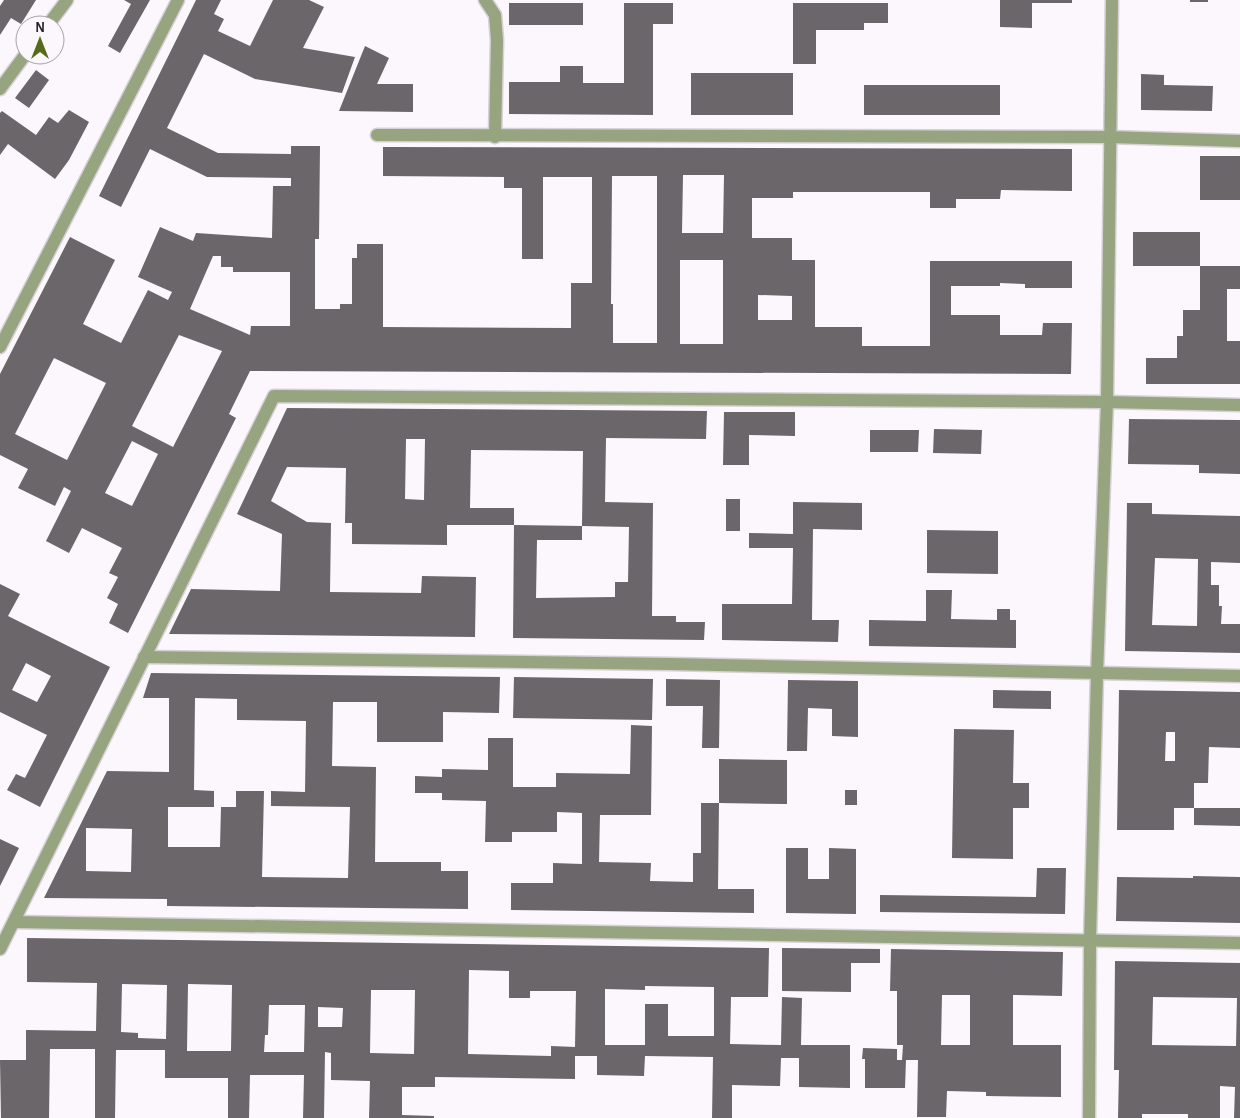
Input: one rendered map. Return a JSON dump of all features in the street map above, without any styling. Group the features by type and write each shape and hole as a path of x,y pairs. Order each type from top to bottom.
{"street":[{"path":"56,15 67,0"},
{"path":"0,346 178,0"},
{"path":"485,0 495,16 495,137"},
{"path":"1089,1118 1090,941 1107,402 1112,0"},
{"path":"0,89 18,65"},
{"path":"378,135 495,137 1109,137 1240,141"},
{"path":"0,949 274,396 1107,402 1240,405"},
{"path":"144,657 670,664 1240,676"},
{"path":"14,922 1240,943"}],"building":[{"path":"4,0 36,0 27,15 15,15 15,20 11,18 0,35 0,6"},
{"path":"124,0 150,0 120,53 108,46 131,4"},
{"path":"196,0 221,0 214,14 224,19 218,31 250,46 273,0 309,0 324,7 303,48 355,57 342,93 255,79 204,54 167,128 218,153 291,154 291,146 320,146 319,239 315,239 315,309 340,309 340,304 352,304 352,258 357,258 357,244 383,244 383,327 571,328 571,283 592,283 592,177 543,177 543,259 522,259 522,188 504,188 504,177 383,176 383,147 1072,149 1072,191 1001,190 1000,199 956,199 956,208 930,208 930,192 793,192 793,198 752,198 752,238 792,238 792,260 815,260 815,327 862,327 862,346 930,346 930,261 1072,261 1072,288 1025,288 1025,284 1000,283 1000,286 951,286 951,315 1000,315 1000,335 1042,335 1043,323 1072,323 1071,374 250,371 229,414 236,418 128,633 109,623 118,604 107,598 118,577 109,573 122,548 82,528 69,553 46,541 71,491 64,487 55,506 18,488 28,469 0,455 0,374 70,237 115,260 83,324 121,343 148,290 168,300 172,292 138,277 160,227 193,241 196,233 272,238 273,186 291,186 291,178 207,177 150,149 121,207 99,196","holes":["683,175 724,175 723,233 682,233","612,176 657,176 657,343 613,343 613,304 611,304","213,256 221,256 221,267 233,267 233,272 290,272 290,326 251,326 250,335 190,309","680,260 723,260 723,344 680,344","758,295 792,296 792,320 758,320","179,335 222,351 173,447 132,426","54,358 106,383 67,460 15,434","132,441 158,454 132,506 105,493"]},
{"path":"1000,0 1072,0 1072,3 1032,3 1032,28 1000,27"},
{"path":"1190,0 1208,0 1208,2 1190,2"},
{"path":"509,3 583,3 583,25 509,25"},
{"path":"624,3 673,3 673,24 653,24 653,115 509,114 509,82 560,82 560,66 583,66 583,83 624,83"},
{"path":"793,3 888,3 888,23 864,23 864,30 816,30 816,64 793,64"},
{"path":"365,46 389,58 377,84 413,84 413,112 339,111"},
{"path":"36,70 49,80 29,108 15,98"},
{"path":"691,73 793,73 793,115 691,115"},
{"path":"1141,74 1164,75 1164,85 1213,86 1212,111 1141,110"},
{"path":"864,85 1000,85 1000,115 864,115"},
{"path":"69,110 89,122 69,160 55,179 8,144 0,155 0,113 2,111 36,135 49,117 58,123"},
{"path":"1200,156 1240,156 1240,200 1200,200"},
{"path":"1133,232 1200,232 1200,266 1133,266"},
{"path":"1200,266 1240,266 1240,289 1227,289 1227,341 1240,341 1240,384 1146,384 1146,358 1177,358 1177,336 1183,336 1183,310 1200,310"},
{"path":"287,408 707,411 706,439 606,438 605,502 653,503 652,616 676,616 676,622 705,622 704,640 513,638 514,525 447,525 447,545 352,544 352,523 345,523 346,468 287,467 271,501 307,522 331,523 330,592 421,593 422,576 476,577 475,637 169,634 191,589 280,591 282,534 237,514","holes":["406,439 425,439 424,500 405,499","471,450 583,451 582,526 514,525 514,508 470,508","582,526 629,527 628,582 615,582 615,597 536,598 537,540 582,540"]},
{"path":"724,412 795,412 795,436 749,435 749,465 723,465"},
{"path":"1129,419 1240,420 1240,474 1199,473 1199,465 1128,464"},
{"path":"934,429 982,430 981,454 933,453"},
{"path":"870,430 919,430 918,452 870,452"},
{"path":"726,499 740,499 740,531 726,531"},
{"path":"793,502 862,503 862,530 813,529 812,620 839,620 838,642 722,640 722,604 792,604 793,548 749,548 749,533 793,534"},
{"path":"1127,503 1152,503 1152,514 1240,516 1240,563 1211,562 1211,585 1219,585 1219,606 1222,606 1221,624 1240,624 1240,653 1125,651","holes":["1155,558 1198,559 1197,626 1152,625"]},
{"path":"927,530 998,531 998,574 927,573"},
{"path":"0,584 20,594 8,616 110,667 40,807 7,790 16,774 25,778 47,735 0,712","holes":["26,663 51,676 37,702 12,690"]},
{"path":"926,590 952,590 951,619 997,620 997,609 1010,609 1010,620 1016,620 1016,648 869,646 869,620 926,621"},
{"path":"151,673 500,677 499,713 443,712 443,742 377,742 377,702 333,702 332,766 376,767 375,862 441,862 441,871 468,871 468,909 167,906 167,899 44,898 107,771 169,772 169,698 143,698","holes":["195,698 237,699 237,720 306,721 305,792 271,791 271,806 350,807 348,878 262,877 264,791 236,791 236,807 221,807 220,847 168,847 168,807 214,807 214,791 194,790","86,828 132,829 131,872 86,871"]},
{"path":"514,677 653,679 652,720 513,718"},
{"path":"666,679 720,680 719,748 702,748 703,706 666,706"},
{"path":"788,680 858,681 858,737 832,736 832,709 808,708 807,751 787,751"},
{"path":"993,690 1051,691 1051,709 993,708"},
{"path":"1119,690 1240,692 1240,748 1209,747 1208,783 1194,783 1194,808 1174,808 1174,830 1117,830","holes":["1166,732 1175,732 1175,761 1165,761"]},
{"path":"631,725 652,726 651,815 600,815 599,862 651,863 650,881 693,882 693,853 701,853 701,803 719,803 718,889 754,889 754,913 511,910 511,883 553,883 553,863 582,864 582,813 557,812 557,832 512,832 512,842 485,842 486,801 442,800 442,793 415,793 415,776 442,777 442,769 488,770 488,738 513,738 513,787 556,787 556,773 630,774"},
{"path":"954,729 1014,730 1013,783 1029,783 1029,808 1013,808 1013,859 952,858"},
{"path":"719,759 787,760 787,804 719,803"},
{"path":"845,790 857,790 857,805 845,805"},
{"path":"1194,808 1240,808 1240,826 1194,825"},
{"path":"0,839 19,848 0,886"},
{"path":"786,848 808,848 808,879 829,879 829,848 856,849 856,914 786,913"},
{"path":"1037,868 1066,868 1065,914 880,912 880,895 1036,897"},
{"path":"1193,876 1240,877 1240,923 1116,921 1117,877 1193,878"},
{"path":"27,938 769,948 768,997 731,997 730,1044 781,1045 782,997 802,998 801,1045 850,1045 850,1088 799,1087 799,1058 781,1058 780,1086 732,1085 732,1118 712,1118 713,1057 645,1056 644,1076 597,1075 597,1056 575,1056 575,1079 435,1077 435,1087 402,1087 402,1115 434,1116 434,1118 369,1118 370,1081 331,1080 331,1053 325,1052 324,1118 303,1118 304,1075 250,1075 249,1118 228,1118 228,1078 165,1078 165,1050 116,1050 115,1118 95,1118 95,1049 50,1049 49,1118 1,1118 0,1060 26,1060 26,1030 96,1031 97,983 27,982","holes":["469,970 509,971 509,998 530,998 530,991 576,991 575,1047 551,1046 551,1056 468,1054","122,984 167,985 166,1039 138,1038 138,1033 121,1032","188,984 232,985 231,1051 187,1051","645,986 714,987 714,1036 668,1036 668,1004 645,1004 645,1045 605,1045 605,989 645,990","371,990 415,990 414,1054 370,1053","269,1005 305,1005 304,1052 264,1052 265,1035 268,1035","318,1007 343,1008 342,1027 318,1027"]},
{"path":"782,948 880,949 880,963 851,963 851,992 782,991"},
{"path":"891,949 1063,952 1062,996 1013,995 1013,1045 1061,1045 1061,1097 986,1096 986,1092 947,1091 946,1117 917,1117 918,1060 906,1060 905,1088 865,1088 865,1059 862,1059 863,1048 897,1049 897,1060 902,1060 903,1045 897,1045 897,991 890,991","holes":["942,995 970,995 970,1045 941,1045"]},
{"path":"1115,961 1240,963 1240,1118 1234,1118 1235,1087 1220,1086 1220,1118 1188,1118 1188,1114 1142,1114 1142,1118 1118,1118 1119,1070 1114,1070","holes":["1153,997 1237,998 1236,1046 1152,1045"]}]}
